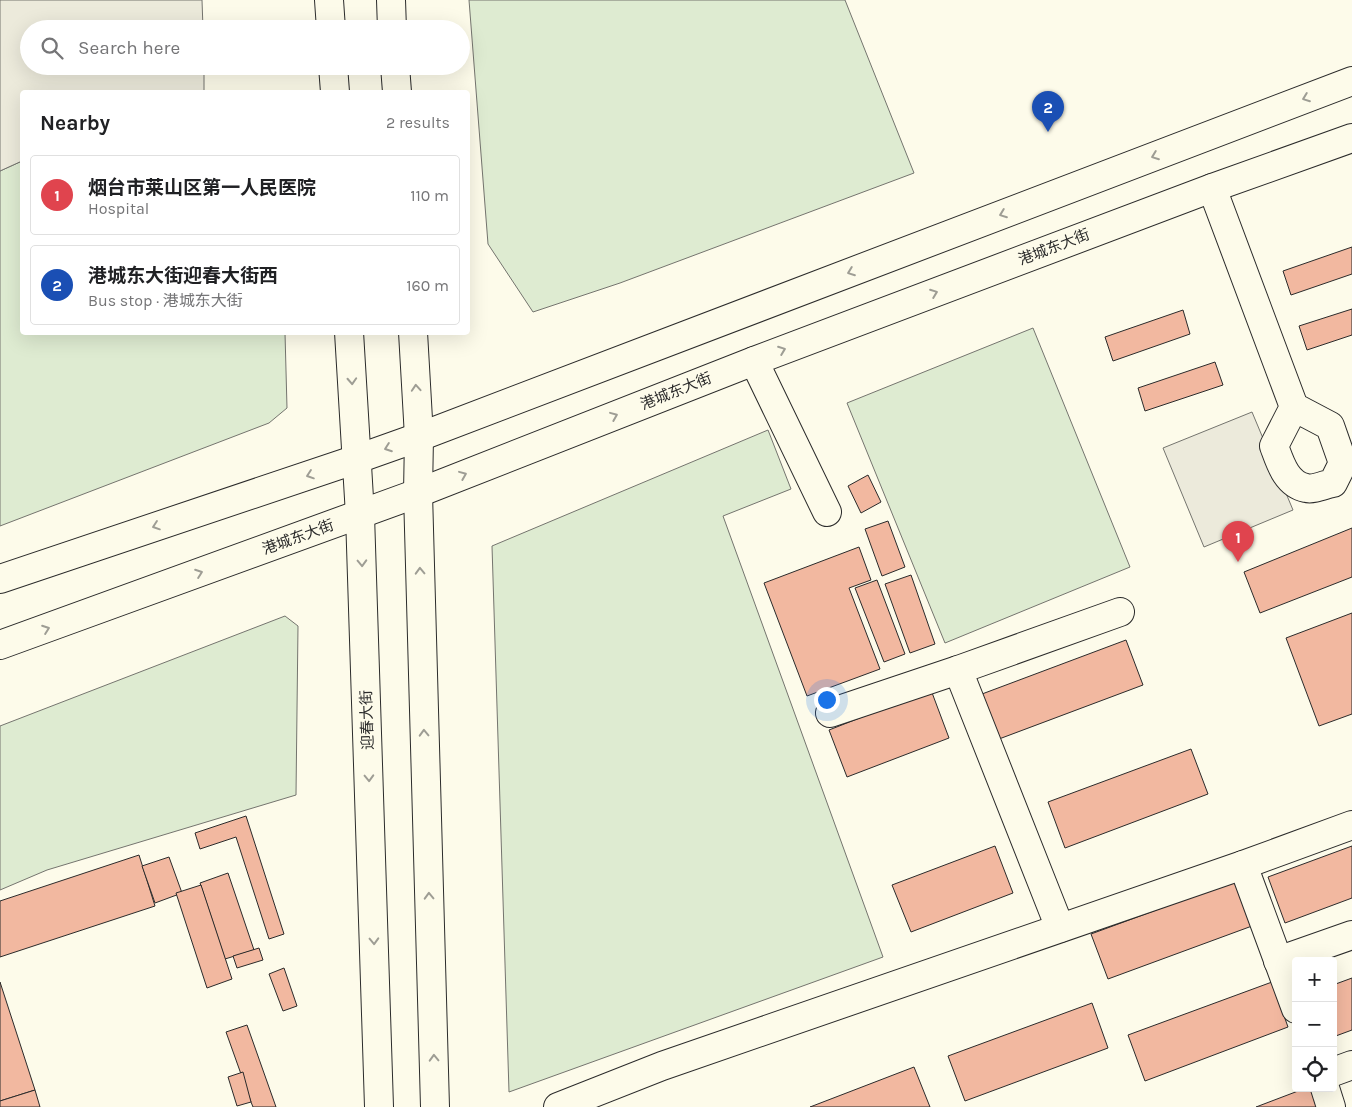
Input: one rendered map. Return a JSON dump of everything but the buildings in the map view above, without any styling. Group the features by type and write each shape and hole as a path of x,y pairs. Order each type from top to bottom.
{"main road":[{"path":"329,0 330,20"},
{"path":"390,0 391,20"},
{"path":"334,75 335,90"},
{"path":"396,75 397,90"},
{"path":"0,579 419,437 1352,81"},
{"name":"港城东大街","path":"0,645 360,515 754,361 1212,188 1352,138"},
{"path":"1212,188 1294,406 1330,426 1343,463 1343,487 1307,489 1292,482 1282,467 1274,446 1294,406"},
{"name":"迎春大街","path":"349,335 360,515 379,1107"},
{"path":"412,335 419,437 418,493 435,1107"},
{"path":"754,361 827,512"},
{"path":"830,713 1120,612"},
{"path":"958,670 1060,928"},
{"path":"558,1107 662,1066 1243,865 1352,825"},
{"path":"1243,865 1293,1002"},
{"path":"1278,961 1352,935"},
{"path":"1337,1071 1352,1065"},
{"path":"1326,1092 1331,1107"}],"green space":[{"path":"469,0 845,0 914,173 620,283 533,312 488,244"},
{"path":"20,162 20,335 285,335 287,408 269,423 0,526 0,171"},
{"path":"1033,328 1130,567 945,643 847,403"},
{"path":"768,430 791,489 723,516 883,957 509,1092 492,546"},
{"path":"285,616 298,626 296,795 47,870 0,890 0,726"}],"shaded area":[{"path":"0,0 202,0 203,20 20,20 20,75 204,75 204,90 20,90 20,162 0,171"},
{"path":"1252,412 1293,510 1204,547 1163,448"}],"place":[{"name":"港城东大街迎春大街西","path":"1048,132"},
{"name":"烟台市莱山区第一人民医院","path":"1238,562"}]}
